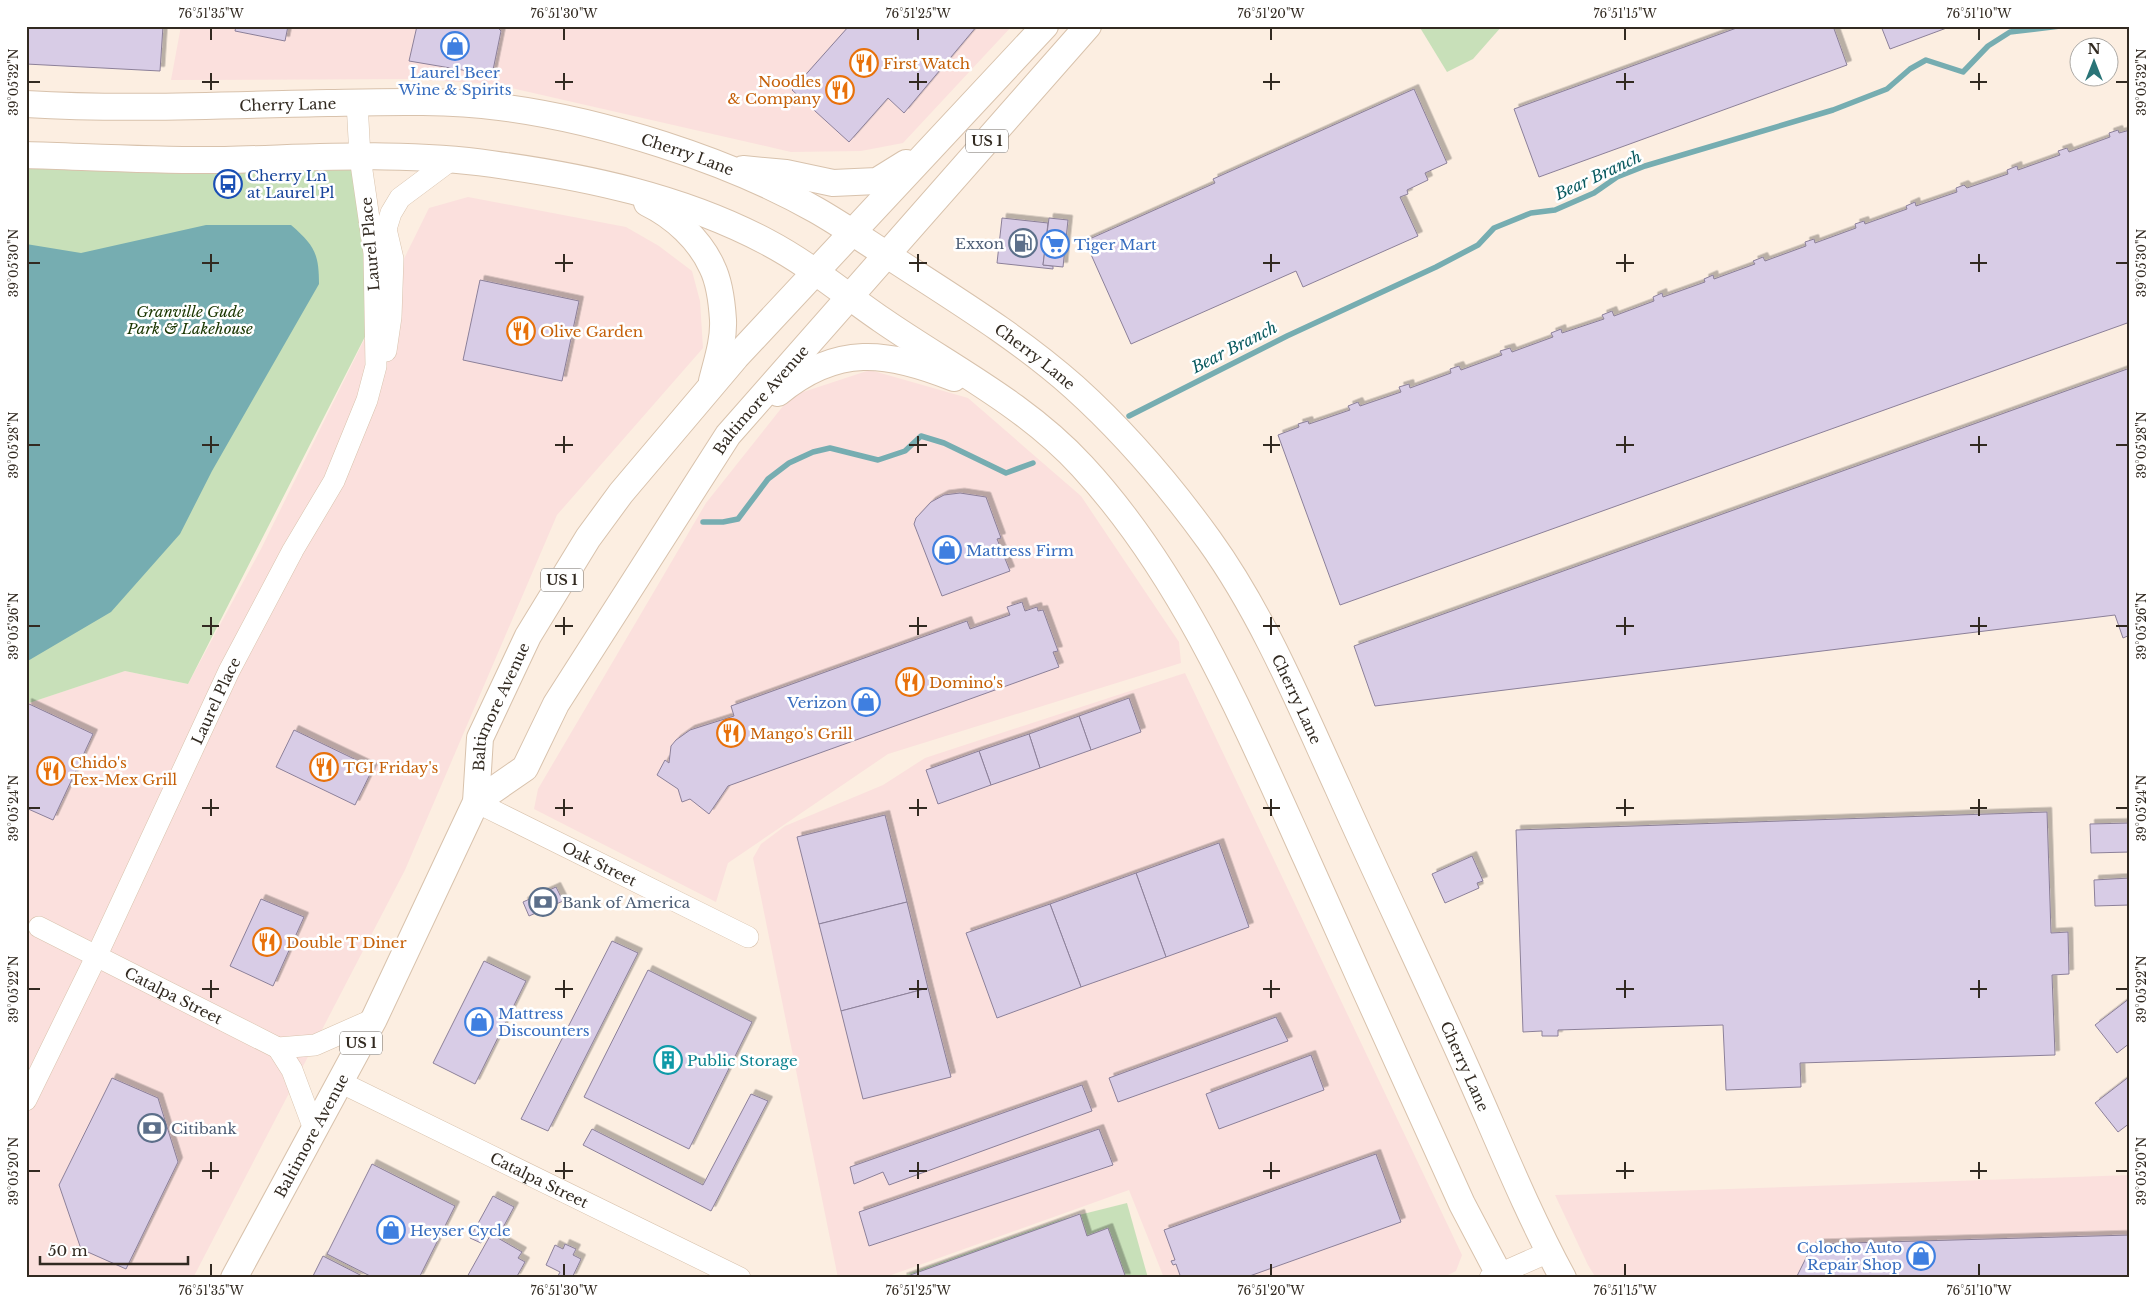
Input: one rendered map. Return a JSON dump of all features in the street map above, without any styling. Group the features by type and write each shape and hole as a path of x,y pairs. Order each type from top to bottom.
{"main road":[{"name":"Baltimore Avenue","path":"234,1278 374,1019 476,802 480,738 533,628 594,531 621,493 710,387 815,271 1045,26"},
{"name":"Baltimore Avenue","path":"476,802 525,768 556,704 728,435 1088,26"},
{"name":"Cherry Lane","path":"26,104 95,108 357,102 477,105 535,112 592,124 679,151 721,167 812,208 980,316 1075,388 1154,470 1214,546 1274,649 1549,1252 1563,1278"},
{"path":"721,167 786,172 833,183 877,181 928,150"},
{"path":"26,155 186,160 360,157 451,160 558,174 645,193 700,211 768,242 815,271 849,297 1042,427 1081,465 1120,511 1171,586 1228,686 1462,1204 1497,1276"},
{"path":"611,186 658,208 692,236 713,268 723,321 720,350 710,387"},
{"path":"728,435 790,383 806,373 839,359 857,356 888,357 914,363 957,379 1016,408"}],"street":[{"name":"Laurel Place","path":"26,1100 97,955 229,671 289,557 334,481 367,400 376,366 374,253 360,157 357,102"},
{"name":"Laurel Place","path":"371,385 384,365 391,317 393,260 386,229 391,213 400,198 451,160"},
{"name":"Oak Street","path":"476,802 748,937"},
{"name":"Catalpa Street","path":"39,927 278,1048"},
{"path":"314,1128 292,1070 278,1048 315,1045 374,1019"},
{"name":"Catalpa Street","path":"340,1082 740,1278"},
{"path":"1497,1276 1549,1252"}],"shaded area":[{"path":"181,26 1012,26 903,143 861,151 791,152 494,84 410,79 171,80"},
{"path":"468,197 626,227 659,246 692,271 700,301 703,348 557,515 405,870 193,1278 26,1278 26,704 125,671 188,684 261,549 429,208"},
{"path":"870,370 968,398 1081,496 1179,642 1181,663 888,754 728,863 716,902 534,809 538,789 706,503 791,396"},
{"path":"1185,673 1462,1255 1456,1271 1442,1278 1164,1278 1129,1190 883,1278 838,1278 753,858 761,844 785,826 883,785 925,758"},
{"path":"2130,1175 2130,1278 1596,1278 1555,1195"}],"green space":[{"path":"1419,26 1502,26 1473,59 1447,72"},
{"name":"Granville Gude Park & Lakehouse","path":"26,149 360,157 375,317 188,684 125,671 26,704"},
{"path":"1127,1203 1148,1278 897,1278 1059,1220"}],"water":[{"path":"206,225 291,225 305,238 314,250 318,265 319,284 212,471 180,534 111,612 26,662 26,244 81,253"}],"building":[{"path":"26,26 163,26 160,71 26,64"},
{"path":"236,26 288,26 285,41 235,31"},
{"name":"Laurel Beer Wine & Spirits","path":"417,26 496,26 501,31 492,75 409,61"},
{"path":"849,26 977,26 904,113 888,98 849,142 792,90"},
{"path":"1742,26 1833,26 1847,65 1539,177 1514,109"},
{"path":"1881,26 1952,26 1890,49"},
{"path":"1414,89 1447,163 1425,173 1428,180 1407,190 1408,194 1400,197 1418,236 1303,287 1296,271 1131,344 1085,241 1215,183 1213,179"},
{"path":"2118,130 2119,133 2130,130 2130,322 1340,605 1278,435 1299,427 1298,424 1308,421 1309,424 1350,410 1348,406 1358,402 1360,406 1401,392 1399,387 1409,384 1410,388 1451,373 1450,369 1459,366 1461,370 1502,355 1500,351 1510,348 1512,352 1553,337 1551,333 1561,329 1562,333 1604,319 1602,315 1612,311 1614,316 1654,301 1653,297 1662,293 1663,297 1705,282 1704,279 1713,275 1714,279 1755,264 1753,261 1763,257 1765,261 1806,246 1805,242 1814,239 1815,243 1856,228 1855,224 1864,221 1865,224 1907,209 1906,206 1915,202 1916,206 1957,192 1956,188 1964,185 1967,188 2008,174 2007,170 2017,166 2018,170 2060,155 2058,151 2067,148 2069,152 2110,137 2109,133"},
{"name":"Exxon","path":"1002,218 1048,223 1043,265 1053,266 1053,269 997,263"},
{"name":"Tiger Mart","path":"1049,218 1068,220 1063,267 1043,265"},
{"name":"Olive Garden","path":"480,280 579,301 562,381 463,360"},
{"path":"2130,368 2130,635 2123,638 2115,615 1375,706 1354,646"},
{"path":"960,493 986,497 1001,538 997,539 1010,571 942,596 914,524 916,518 931,502 944,495"},
{"path":"1022,602 1025,611 1037,607 1038,611 1043,610 1058,651 1053,652 1059,667 728,786 709,814 690,799 682,802 678,789 657,775 665,760 669,763 671,746 676,740 690,730 734,716 731,706 967,621 970,629 1010,615 1007,607"},
{"path":"1129,698 1141,732 1091,750 1079,716"},
{"name":"Chido's Tex-Mex Grill","path":"27,703 93,734 53,820 26,808"},
{"path":"1079,716 1091,750 1040,768 1029,734"},
{"name":"TGI Friday's","path":"294,730 373,768 355,805 276,767"},
{"path":"1029,734 1040,768 991,785 979,751"},
{"path":"979,751 991,785 938,804 926,770"},
{"path":"2047,812 2051,933 2068,932 2069,974 2052,975 2055,1055 1800,1063 1801,1087 1726,1090 1723,1025 1558,1030 1558,1036 1542,1036 1542,1031 1523,1032 1516,830"},
{"path":"885,815 907,902 819,924 797,837"},
{"path":"2130,823 2130,852 2091,853 2090,824"},
{"path":"1219,843 1249,927 1166,957 1136,873"},
{"path":"1472,856 1483,881 1477,883 1479,888 1445,903 1432,874"},
{"path":"1136,873 1166,957 1081,987 1050,904"},
{"path":"2130,878 2130,905 2095,906 2094,880"},
{"name":"Bank of America","path":"556,887 563,901 529,916 523,902"},
{"name":"Double T Diner","path":"261,899 304,917 273,986 230,966"},
{"path":"907,902 928,988 841,1011 819,924"},
{"path":"1050,904 1081,987 997,1018 966,933"},
{"path":"612,941 638,953 548,1131 521,1119"},
{"name":"Mattress Discounters","path":"484,961 526,981 475,1084 433,1063"},
{"name":"Public Storage","path":"648,970 752,1022 689,1149 584,1097"},
{"path":"928,988 951,1077 863,1099 841,1011"},
{"path":"2130,998 2130,1043 2117,1053 2095,1025"},
{"path":"1276,1017 1288,1041 1118,1102 1109,1078"},
{"path":"1311,1055 1324,1090 1219,1129 1206,1094"},
{"path":"2130,1076 2130,1123 2118,1132 2095,1103"},
{"path":"112,1078 158,1098 178,1162 126,1269 81,1249 59,1185"},
{"path":"1082,1085 1092,1111 889,1185 883,1172 854,1184 850,1167"},
{"path":"751,1094 768,1101 711,1211 583,1145 592,1129 703,1185"},
{"path":"1099,1129 1113,1165 869,1246 859,1212"},
{"path":"1376,1154 1401,1222 1244,1278 1181,1278 1176,1264 1173,1265 1171,1261 1175,1260 1164,1230"},
{"name":"Heyser Cycle","path":"372,1164 455,1206 419,1278 374,1278 327,1254"},
{"path":"493,1196 514,1207 499,1235 488,1229 481,1243 470,1238"},
{"path":"1080,1214 1087,1236 1108,1228 1126,1278 902,1278"},
{"path":"491,1234 522,1252 518,1258 525,1262 516,1278 467,1277"},
{"path":"2130,1235 2130,1278 1796,1278 1813,1244"},
{"path":"565,1244 576,1249 573,1255 581,1259 572,1278 557,1278 560,1272 546,1265 555,1245 563,1249"},
{"path":"323,1256 366,1278 312,1278"}],"waterway":[{"name":"Bear Branch","path":"1129,416 1287,336 1436,267 1478,245 1494,228 1531,213 1555,210 1594,193 1617,177 1645,166 1833,110 1887,89 1910,69 1926,60 1963,72 1988,46 2010,32 2060,26"},
{"name":"Bear Branch","path":"703,522 723,522 738,519 768,479 789,463 813,452 830,448 878,460 905,451 921,436 944,443 1006,473 1033,463"}],"place":[{"name":"Laurel Beer Wine & Spirits","path":"455,46"},
{"name":"First Watch","path":"864,63"},
{"name":"Noodles & Company","path":"840,90"},
{"name":"Cherry Ln at Laurel Pl","path":"228,184"},
{"name":"Exxon","path":"1023,243"},
{"name":"Tiger Mart","path":"1055,244"},
{"name":"Olive Garden","path":"521,331"},
{"name":"Mattress Firm","path":"947,550"},
{"name":"Domino's","path":"910,682"},
{"name":"Verizon","path":"866,702"},
{"name":"Mango's Grill","path":"731,733"},
{"name":"TGI Friday's","path":"324,767"},
{"name":"Chido's Tex-Mex Grill","path":"51,771"},
{"name":"Bank of America","path":"543,902"},
{"name":"Double T Diner","path":"267,942"},
{"name":"Mattress Discounters","path":"479,1022"},
{"name":"Public Storage","path":"668,1060"},
{"name":"Citibank","path":"152,1128"},
{"name":"Heyser Cycle","path":"391,1230"},
{"name":"Colocho Auto Repair Shop","path":"1921,1256"}]}
